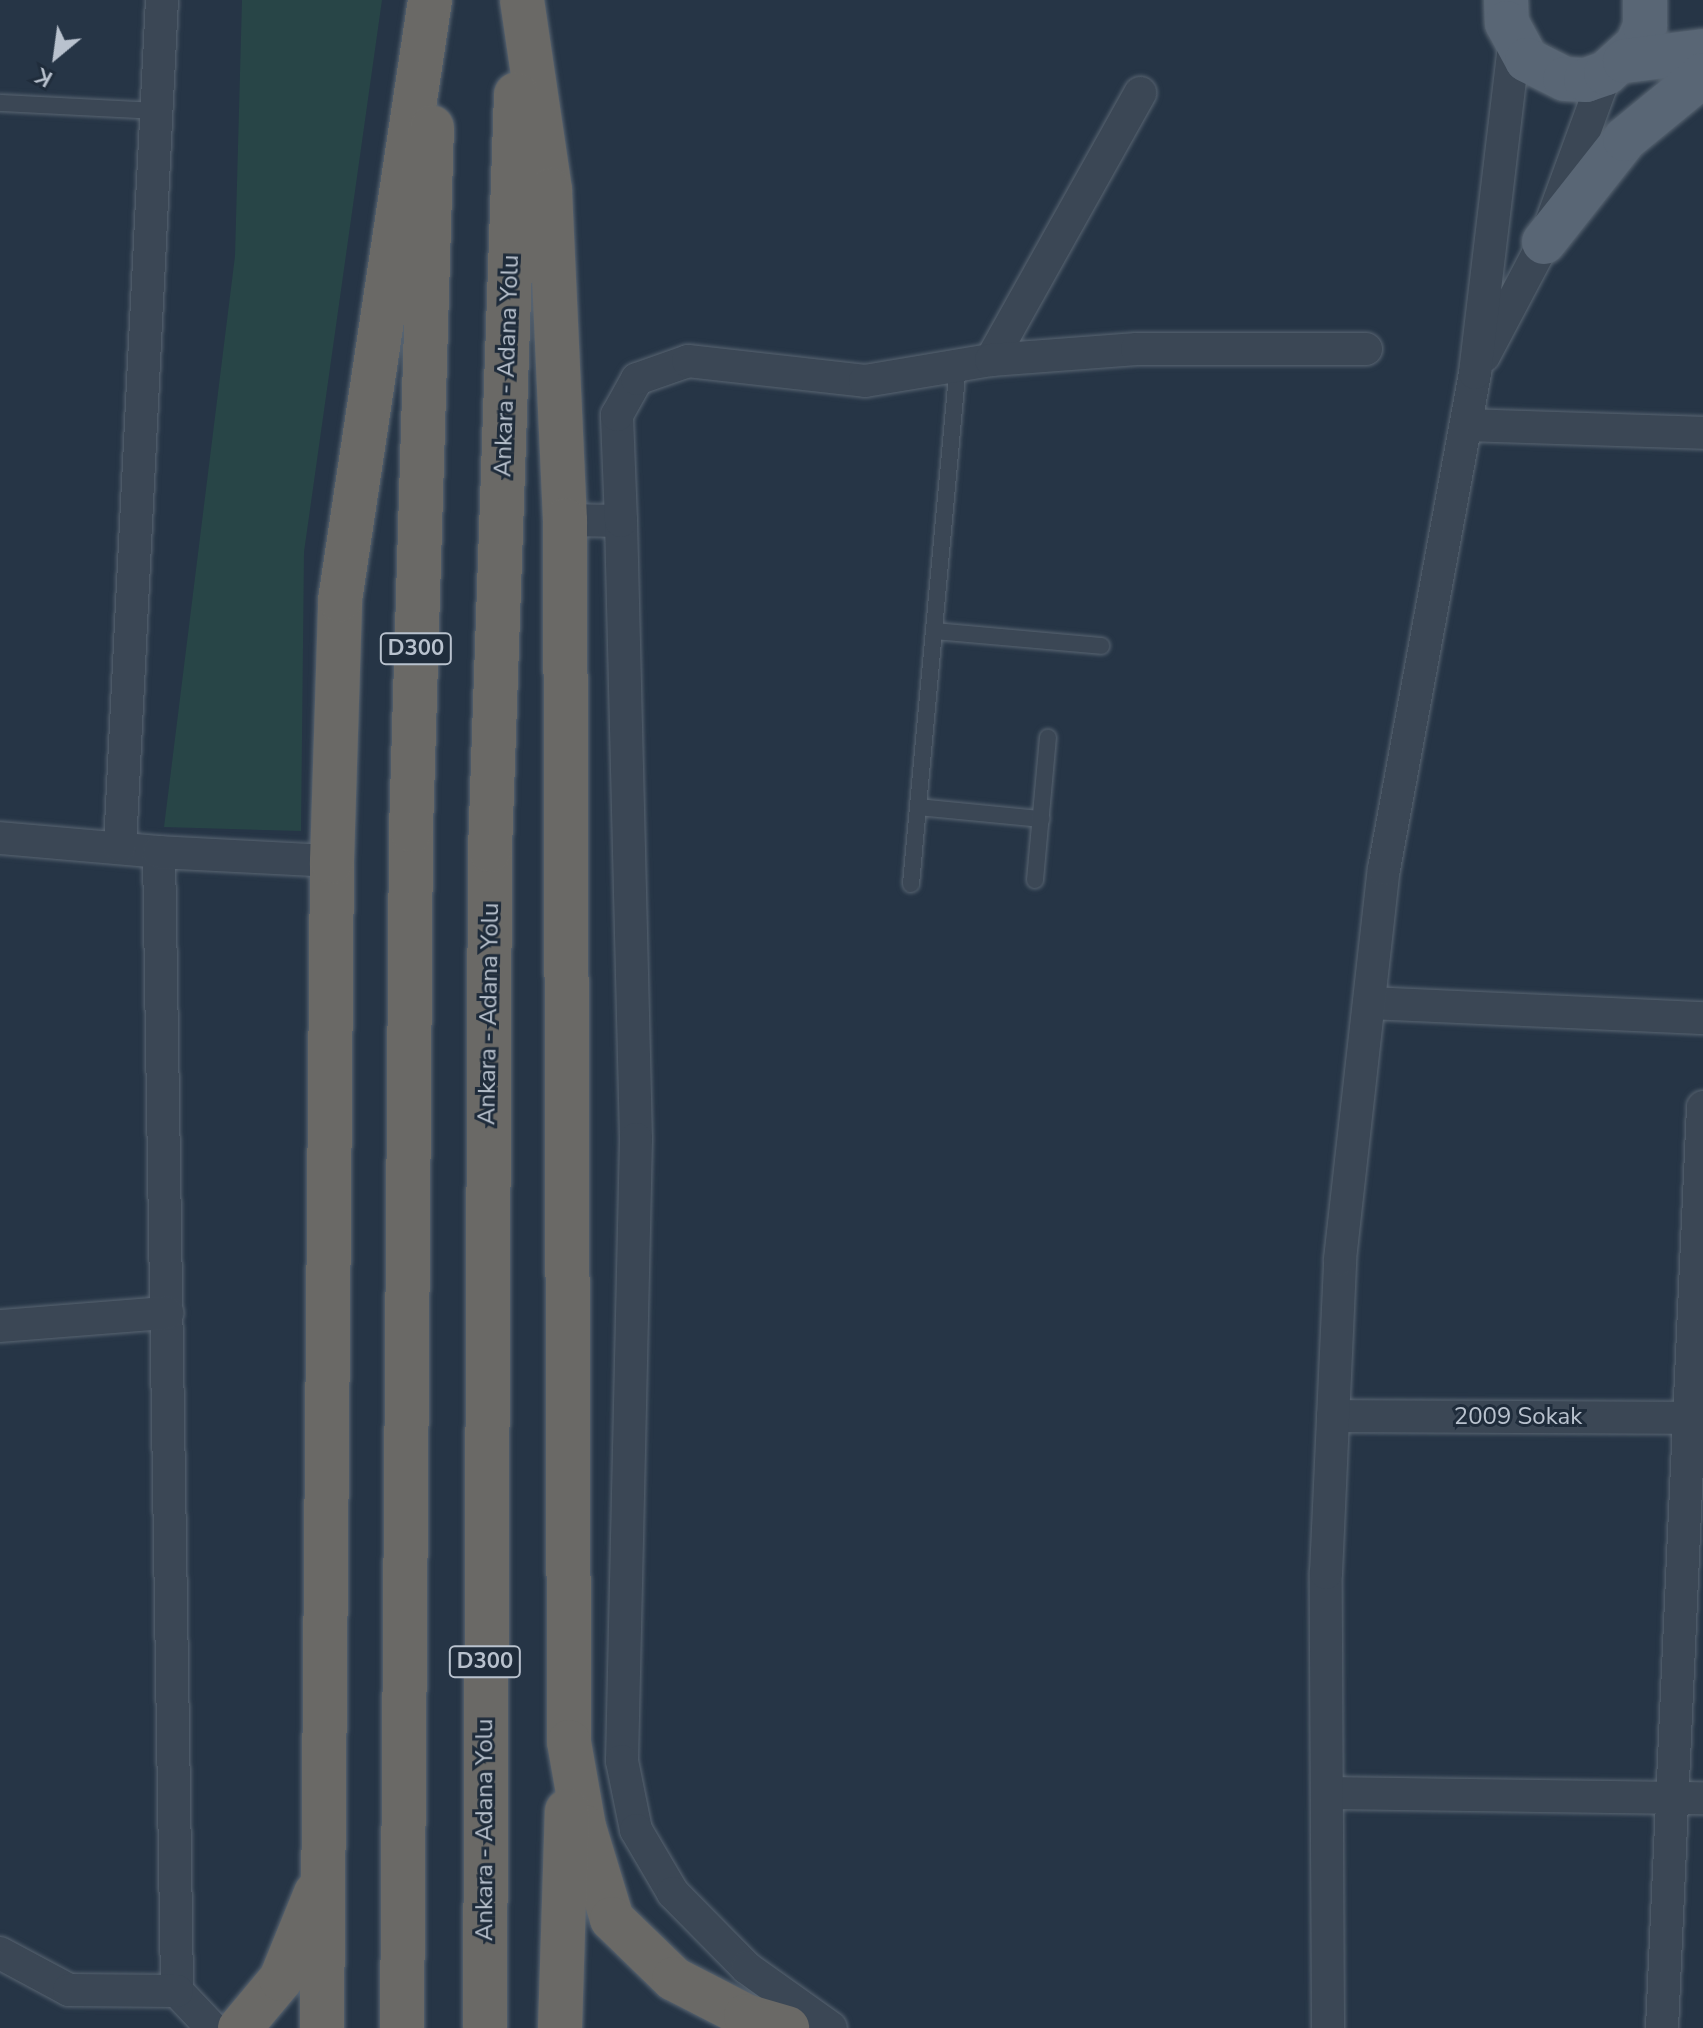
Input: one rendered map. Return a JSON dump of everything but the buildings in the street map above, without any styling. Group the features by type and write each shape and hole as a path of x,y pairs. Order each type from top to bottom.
{"highway":[{"path":"322,2028 326,1868 332,861 340,600 433,0"},
{"name":"D300","path":"402,2028 411,830 433,0"},
{"path":"521,0 550,190 565,520 569,1742 560,2028"},
{"name":"Ankara - Adana Yolu","path":"485,2028 490,850 521,0"},
{"path":"569,1742 584,1827 612,1919 674,1979 746,2016 787,2028"},
{"path":"240,2028 281,1979 326,1868"}],"main road":[{"path":"1616,67 1645,26 1645,0"},
{"path":"1507,11 1527,60 1555,76 1586,80 1616,67 1703,51"},
{"path":"1544,242 1625,139 1703,75"}],"street":[{"path":"120,846 159,111 162,0"},
{"path":"1328,2028 1326,1573 1340,1259 1384,869 1475,373 1507,11"},
{"path":"1475,373 1544,242 1616,67"},
{"path":"991,360 1140,93"},
{"path":"831,2028 747,1968 673,1893 636,1830 622,1761 636,1139 617,415 637,379 688,361 865,381 991,360 1137,349 1366,349"},
{"path":"1466,425 1703,433"},
{"path":"565,520 621,521"},
{"path":"0,838 120,846 159,852 332,861"},
{"path":"159,852 177,1991 212,2028"},
{"path":"1369,1003 1703,1018"},
{"path":"1662,2028 1671,1797 1697,1418 1703,1107"},
{"path":"0,1326 167,1313"},
{"name":"2009 Sokak","path":"1333,1416 1697,1418"},
{"path":"1327,1793 1703,1798"},
{"path":"0,1953 69,1990 177,1991"}],"lane":[{"path":"0,103 159,111"},
{"path":"911,884 958,365"},
{"path":"934,631 1101,646"},
{"path":"1035,880 1048,738"},
{"path":"918,807 1041,819"}],"green space":[{"path":"242,0 382,0 304,552 301,831 164,827 235,256"}]}
